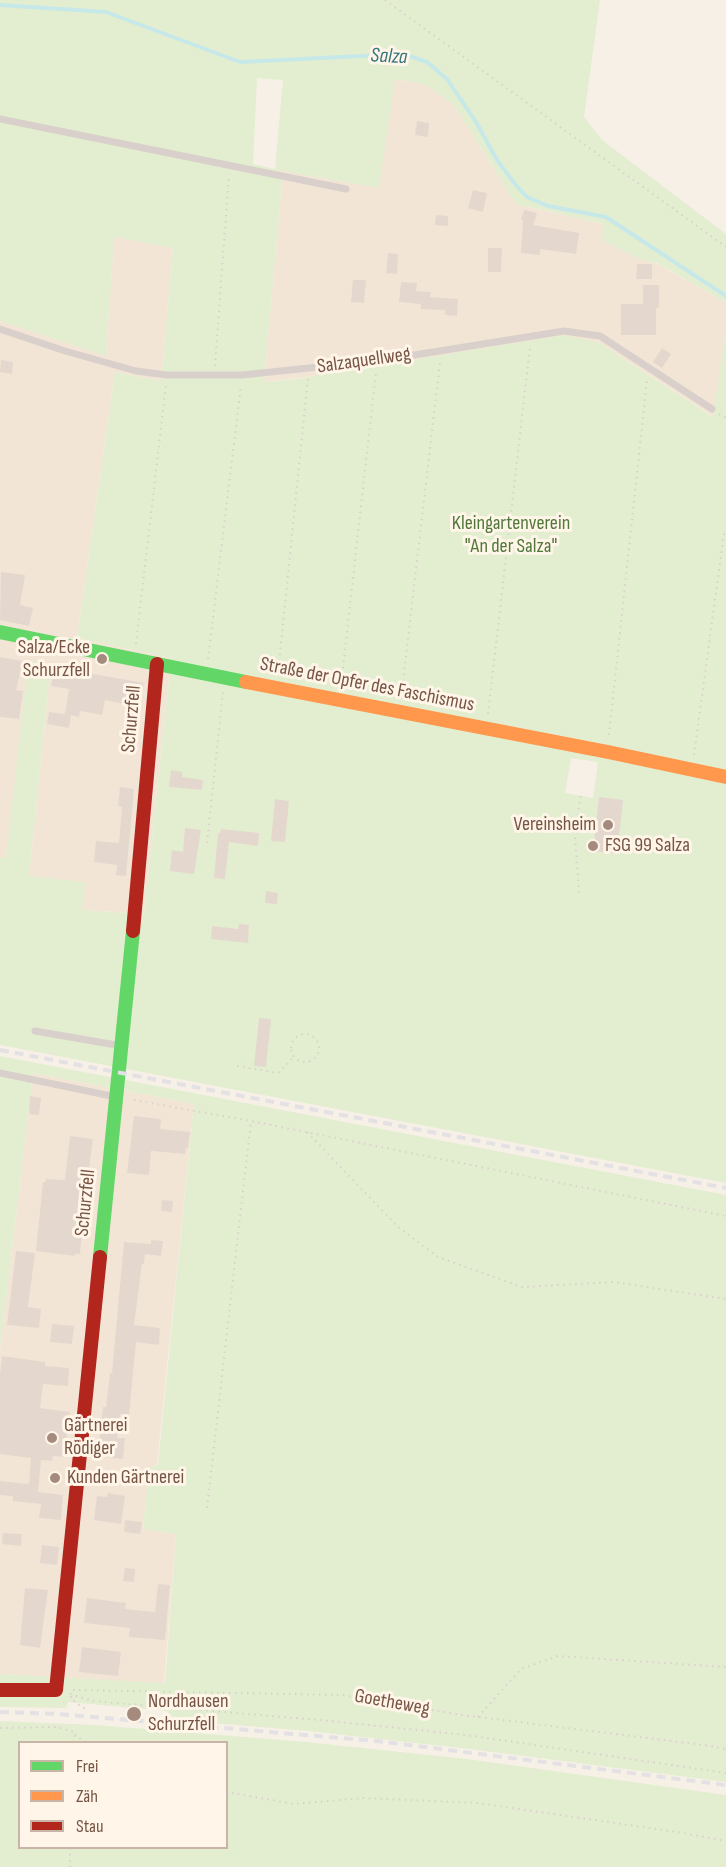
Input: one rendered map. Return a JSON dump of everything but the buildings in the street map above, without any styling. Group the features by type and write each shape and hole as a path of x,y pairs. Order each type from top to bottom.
{"street":[{"name":"Straße der Opfer des Faschismus","path":"0,632 726,777"},
{"name":"Schurzfell","path":"56,1690 122,1047 157,664"},
{"path":"0,1690 56,1690"}],"lane":[{"path":"0,119 346,189"},
{"name":"Salzaquellweg","path":"0,329 65,351 136,371 167,375 242,375 377,361 564,331 600,336 711,409"},
{"path":"35,1031 122,1047"},
{"path":"0,1072 116,1097"}],"path":[{"path":"385,0 726,247"},
{"path":"214,375 229,165"},
{"path":"486,729 531,335"},
{"path":"400,712 441,350"},
{"path":"339,700 377,361"},
{"path":"276,688 309,368"},
{"path":"608,752 648,368"},
{"path":"134,658 167,375"},
{"path":"206,674 242,375"},
{"path":"692,770 724,533"},
{"path":"207,843 225,678"},
{"path":"579,893 575,837 581,793"},
{"path":"307,1034 315,1038 319,1047 314,1059 302,1062 294,1057 291,1048 297,1036 307,1034"},
{"path":"237,1066 278,1073 294,1057"},
{"path":"116,1097 251,1121 726,1216"},
{"path":"207,1508 251,1121"},
{"path":"307,1132 398,1227 438,1257 522,1287 614,1282 726,1299"},
{"path":"478,1717 521,1669 558,1656 726,1667"},
{"path":"56,1690 93,1701 466,1735 726,1773"},
{"name":"Goetheweg","path":"56,1690 341,1695 478,1717 726,1749"},
{"path":"72,1694 71,1699 86,1709"},
{"path":"0,1728 57,1727 74,1732 82,1741"},
{"path":"74,1732 75,1741"},
{"path":"228,1792 294,1804 363,1798 478,1803 726,1841"},
{"path":"70,1849 70,1867"}],"shaded area":[{"path":"394,79 424,84 454,105 516,204 603,224 638,258 658,264 726,303 726,325 714,417 598,342 264,382 282,182 275,169"},
{"path":"114,236 173,248 161,381 115,372 77,638 171,658 144,914 82,910 84,882 29,876 51,664 5,859 0,858 0,321 106,355"},
{"path":"33,1073 194,1104 157,1464 149,1468 143,1529 176,1534 164,1684 0,1674 0,1350"}],"green space":[{"name":"Kleingartenverein \"An der Salza\"","path":"0,0 600,0 584,117 602,140 726,234 726,303 659,264 638,258 602,240 603,224 516,204 454,105 424,84 395,79 379,188 276,170 282,182 264,382 295,379 564,335 598,342 713,417 726,325 726,1183 0,1045 0,858 6,858 28,660 51,664 29,876 85,882 82,910 144,914 171,658 77,638 115,372 161,381 173,248 114,237 106,356 0,321","holes":["257,78 283,80 275,169 253,164","571,758 598,762 593,798 565,793"]},
{"path":"0,1056 726,1195 726,1782 469,1749 308,1731 175,1720 167,1711 68,1702 66,1708 0,1707 0,1674 165,1683 176,1534 143,1529 149,1468 158,1464 194,1104 33,1073 0,1350"},
{"path":"0,1721 95,1725 306,1742 467,1759 726,1795 726,1867 0,1867"}],"waterway":[{"name":"Salza","path":"0,5 106,12 240,62 403,54 427,62 447,79 476,122 497,160 527,197 548,206 606,217 726,296"}],"railway":[{"path":"0,1050 726,1188"},
{"path":"0,1712 58,1714 377,1741 726,1785"}],"traffic: fast":[{"path":"0,632 246,682"},
{"path":"100,1257 133,931"}],"traffic: slow":[{"path":"246,682 726,777"}],"traffic: jam":[{"path":"133,931 157,664"},
{"path":"0,1690 56,1690 100,1257"}],"place":[{"name":"Salza/Ecke Schurzfell","path":"102,659"},
{"name":"Vereinsheim","path":"608,825"},
{"name":"FSG 99 Salza","path":"593,846"},
{"name":"Gärtnerei Rödiger","path":"52,1438"},
{"name":"Kunden Gärtnerei","path":"55,1478"},
{"name":"Nordhausen Schurzfell","path":"134,1714"}]}
